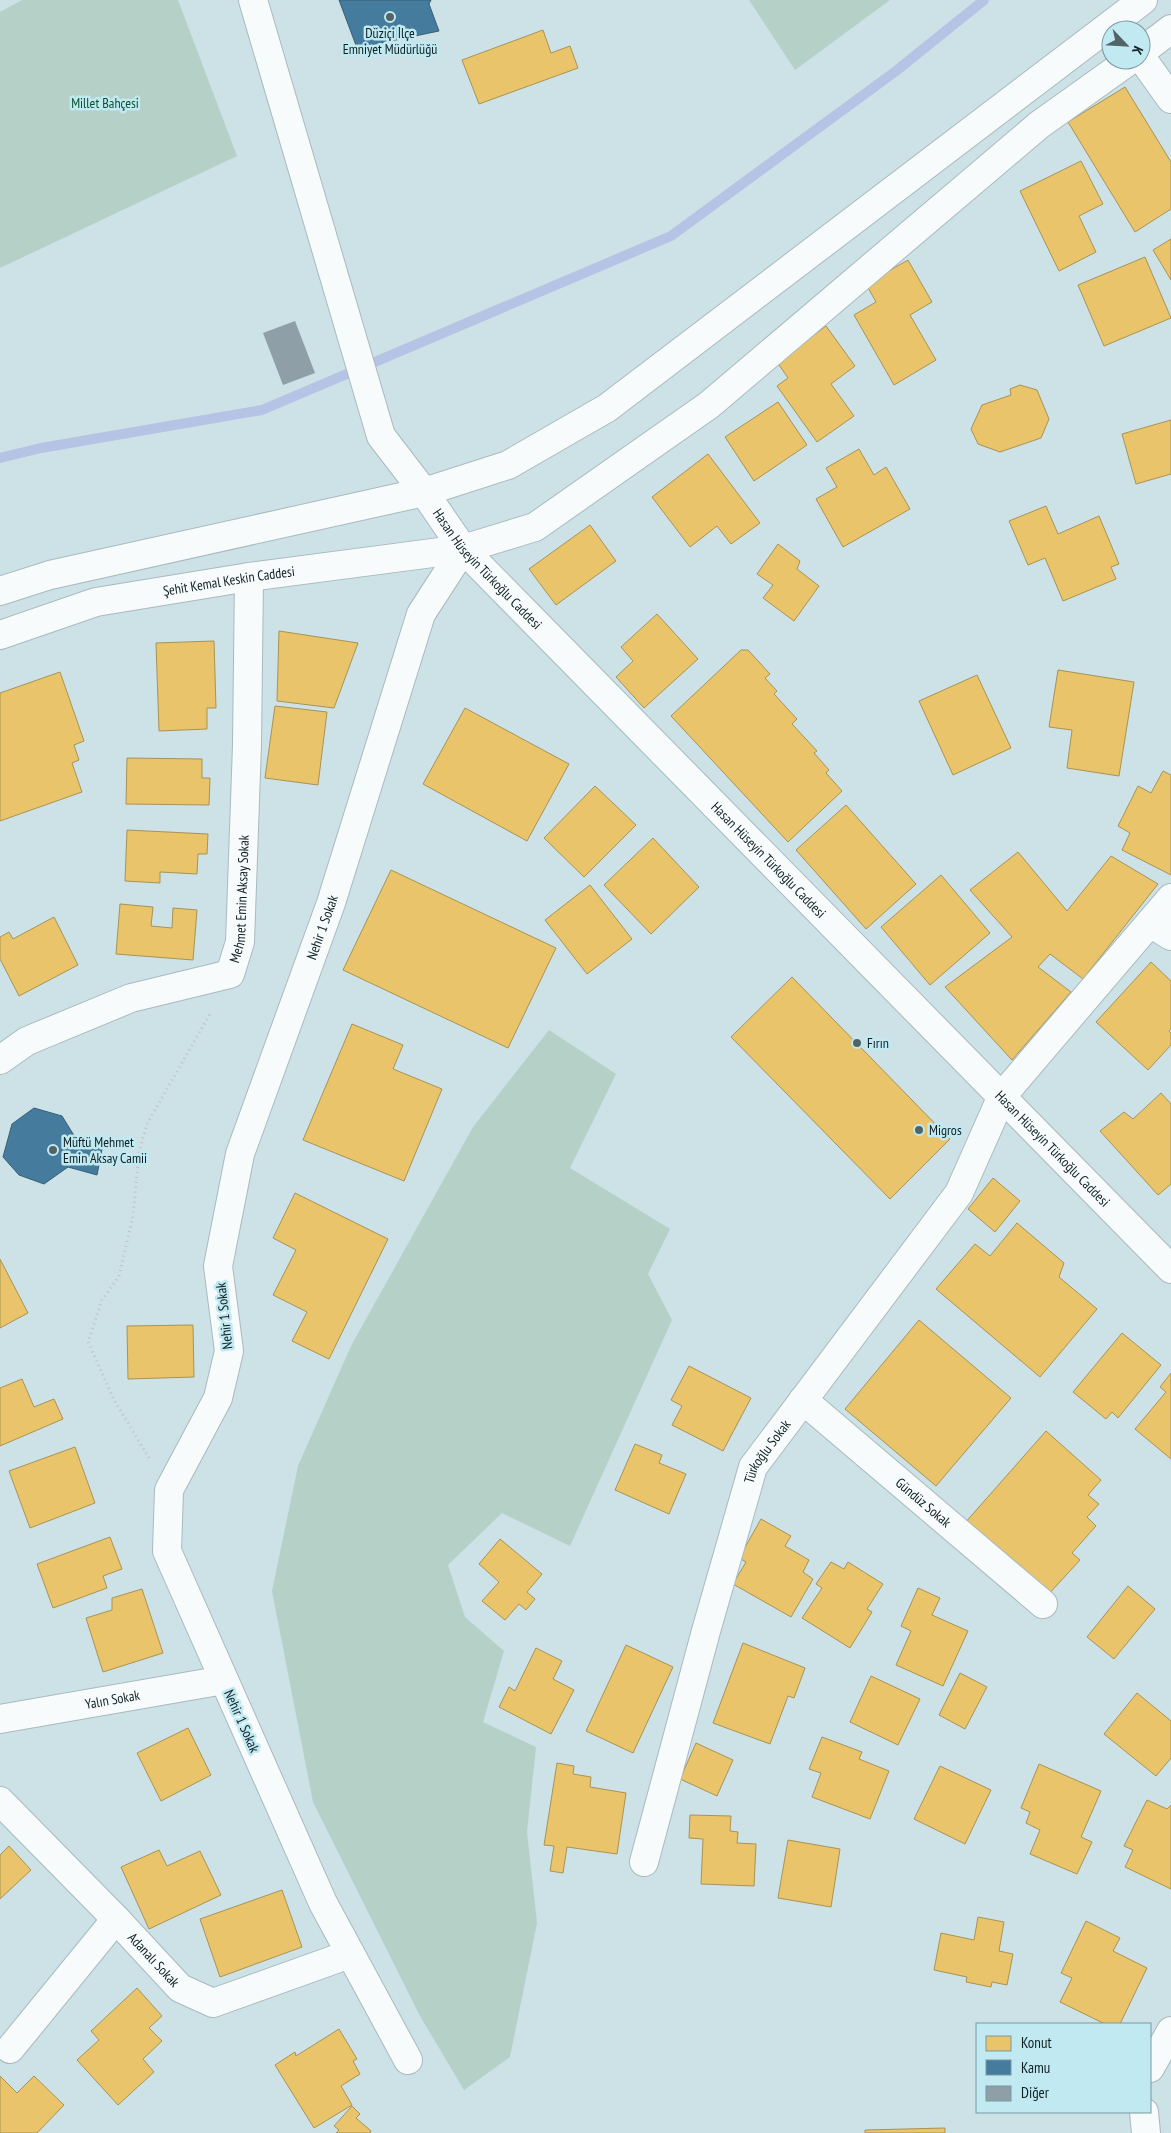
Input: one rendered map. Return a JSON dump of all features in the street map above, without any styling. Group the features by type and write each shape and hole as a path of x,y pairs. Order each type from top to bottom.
{"street":[{"name":"Hasan Hüseyin Türkoğlu Caddesi","path":"253,0 381,436 424,492 463,549 1171,1269"},
{"path":"0,591 50,575 424,492 508,465 607,408 1142,0"},
{"path":"1151,44 1171,29"},
{"name":"Şehit Kemal Keskin Caddesi","path":"0,635 96,602 249,577 463,549 535,527 709,406 1039,124 1116,70"},
{"path":"1151,70 1171,99"},
{"name":"Nehir 1 Sokak","path":"408,2060 323,1903 167,1551 169,1490 218,1398 229,1351 218,1266 240,1154 331,903 421,614 463,549"},
{"name":"Mehmet Emin Aksay Sokak","path":"0,1060 28,1041 132,998 230,974 240,942 247,745 249,577"},
{"name":"Türkoğlu Sokak","path":"644,1862 706,1631 753,1467 959,1192 1002,1096 1160,930 1171,898"},
{"name":"Gündüz Sokak","path":"803,1400 1043,1604"},
{"name":"Yalın Sokak","path":"0,1719 224,1680"},
{"name":"Adanalı Sokak","path":"0,1801 116,1919 180,1988 213,2003 350,1954"},
{"path":"10,2049 116,1919"},
{"path":"1151,2066 1171,2030"},
{"path":"1144,2113 1146,2133"}],"path":[{"path":"169,1490 114,1400 88,1342 102,1300 119,1276 132,1216 138,1152 147,1124 209,1016 230,974"}],"green space":[{"name":"Millet Bahçesi","path":"22,0 178,0 237,156 0,268 0,12"},
{"path":"749,0 890,0 795,70"},
{"path":"549,1030 616,1074 570,1168 670,1229 648,1274 672,1320 570,1546 502,1513 448,1565 465,1617 504,1651 483,1722 536,1747 527,1832 537,1923 510,2057 464,2090 420,2016 313,1802 272,1591 298,1466 351,1346 473,1127"}],"building: Konut":[{"path":"543,30 551,53 570,46 578,68 479,104 462,60"},
{"path":"1125,87 1171,162 1171,209 1135,232 1068,122"},
{"path":"1081,161 1103,204 1079,216 1096,252 1059,271 1020,191"},
{"path":"1171,239 1171,280 1153,250"},
{"path":"1145,257 1171,318 1104,346 1078,285"},
{"path":"908,260 932,302 910,315 936,360 894,385 854,315 876,302 866,284"},
{"path":"826,326 855,366 831,384 854,416 817,442 777,386 788,378 777,362"},
{"path":"1020,385 1037,390 1049,419 1041,438 1000,452 978,444 971,429 982,405 1011,395 1010,389"},
{"path":"778,402 807,445 754,481 725,437"},
{"path":"1171,420 1171,474 1136,484 1122,434"},
{"path":"859,449 874,475 886,467 910,509 843,547 816,499 837,487 826,468"},
{"path":"708,454 760,523 731,544 717,526 690,547 652,497"},
{"path":"1046,506 1058,534 1099,516 1119,564 1111,567 1116,579 1063,601 1045,558 1028,565 1009,521"},
{"path":"590,525 616,561 556,605 529,569"},
{"path":"778,544 800,561 797,569 819,586 794,621 763,598 773,585 757,574"},
{"path":"657,614 698,659 644,708 616,677 633,661 621,647"},
{"path":"279,631 358,643 334,708 277,701"},
{"path":"214,641 216,708 207,708 207,729 159,731 156,643"},
{"path":"741,650 748,650 770,674 765,678 777,691 774,694 797,719 792,724 817,751 814,753 829,770 826,773 842,791 788,842 671,716"},
{"path":"1058,670 1134,682 1119,776 1067,768 1072,730 1049,727"},
{"path":"60,672 84,741 74,745 79,760 72,763 82,792 0,821 0,693"},
{"path":"977,675 1011,748 953,775 919,701"},
{"path":"275,706 327,712 318,785 265,778"},
{"path":"465,708 569,764 527,841 423,784"},
{"path":"127,758 202,759 202,778 210,778 209,805 126,804"},
{"path":"1163,771 1171,775 1171,875 1122,850 1130,833 1118,826 1138,786 1151,793"},
{"path":"595,786 636,825 584,877 544,838"},
{"path":"846,805 916,884 866,929 796,850"},
{"path":"127,830 208,834 207,854 198,854 197,874 160,872 160,883 125,881"},
{"path":"653,838 699,887 651,934 604,885"},
{"path":"1018,852 1067,911 1111,856 1158,884 1083,979 1050,954 1038,967 1071,992 1012,1060 945,987 1012,937 970,890"},
{"path":"391,870 556,948 508,1048 343,970"},
{"path":"941,875 990,933 930,985 881,927"},
{"path":"590,885 632,939 587,974 545,920"},
{"path":"120,904 153,907 151,926 172,928 173,908 197,910 193,960 116,954"},
{"path":"54,917 78,965 19,996 0,959 0,937 9,932 13,939"},
{"path":"1151,962 1171,981 1171,1029 1169,1031 1171,1033 1171,1045 1148,1070 1096,1022"},
{"path":"792,977 950,1139 890,1199 731,1037"},
{"path":"352,1024 403,1045 393,1069 442,1089 404,1181 303,1140"},
{"path":"1161,1093 1171,1104 1171,1184 1158,1195 1100,1131 1124,1112 1133,1119"},
{"path":"993,1178 1020,1201 995,1232 968,1209"},
{"path":"295,1193 388,1239 329,1359 292,1341 307,1312 273,1295 296,1250 273,1238"},
{"path":"1017,1223 1064,1263 1059,1277 1097,1309 1040,1377 936,1289 975,1244 990,1256"},
{"path":"0,1259 28,1313 0,1328"},
{"path":"919,1320 1011,1398 936,1486 845,1409"},
{"path":"193,1325 194,1377 128,1379 127,1326"},
{"path":"1122,1333 1161,1365 1118,1418 1112,1412 1106,1419 1073,1392"},
{"path":"689,1366 751,1398 723,1451 672,1425 682,1406 671,1400"},
{"path":"1171,1373 1171,1459 1135,1429 1166,1392 1160,1387"},
{"path":"22,1379 34,1407 54,1399 63,1419 0,1446 0,1388"},
{"path":"1046,1431 1101,1480 1088,1495 1099,1504 1087,1517 1096,1526 1072,1553 1080,1560 1046,1597 964,1524"},
{"path":"635,1444 662,1455 659,1463 686,1474 669,1514 615,1490"},
{"path":"75,1447 95,1503 30,1528 9,1471"},
{"path":"761,1519 791,1536 785,1546 809,1560 803,1572 813,1579 791,1617 733,1584 746,1562 739,1558"},
{"path":"110,1537 122,1569 103,1576 107,1588 53,1608 37,1564"},
{"path":"500,1539 542,1574 527,1592 535,1599 526,1610 519,1604 505,1620 482,1601 499,1582 479,1564"},
{"path":"831,1562 844,1569 848,1562 883,1584 867,1609 872,1612 850,1648 802,1618 822,1588 816,1584"},
{"path":"1128,1586 1155,1609 1114,1659 1087,1637"},
{"path":"918,1588 940,1598 932,1615 968,1631 943,1686 896,1665 911,1631 901,1626"},
{"path":"142,1589 163,1653 103,1672 86,1618 112,1610 112,1598"},
{"path":"743,1643 805,1668 794,1698 788,1696 770,1744 713,1723"},
{"path":"626,1645 673,1667 633,1753 586,1731"},
{"path":"536,1648 562,1661 553,1679 574,1690 551,1734 499,1707 509,1687 515,1691"},
{"path":"960,1673 987,1687 965,1729 939,1715"},
{"path":"871,1676 920,1699 898,1745 850,1722"},
{"path":"1137,1693 1171,1721 1171,1758 1156,1776 1104,1734"},
{"path":"188,1728 211,1775 161,1801 137,1753"},
{"path":"822,1737 862,1752 859,1759 889,1771 870,1819 812,1797 821,1773 809,1769"},
{"path":"696,1743 733,1760 717,1796 680,1779"},
{"path":"557,1763 574,1766 573,1774 591,1777 590,1787 626,1793 617,1854 567,1847 563,1873 550,1871 554,1846 544,1845"},
{"path":"1039,1764 1101,1791 1081,1837 1092,1842 1077,1874 1030,1854 1040,1830 1026,1823 1030,1812 1021,1808"},
{"path":"940,1766 991,1790 965,1844 914,1819"},
{"path":"1147,1800 1167,1809 1171,1805 1171,1889 1125,1867 1133,1850 1124,1846"},
{"path":"690,1815 731,1816 730,1831 738,1832 737,1843 756,1844 754,1886 701,1884 703,1839 689,1838"},
{"path":"788,1840 840,1849 831,1907 778,1898"},
{"path":"9,1846 31,1870 0,1899 0,1855"},
{"path":"159,1850 167,1866 200,1851 221,1895 149,1929 121,1867"},
{"path":"282,1890 302,1947 220,1977 200,1919"},
{"path":"978,1917 1004,1922 999,1951 1013,1954 1007,1985 992,1982 991,1987 966,1982 967,1977 934,1970 941,1933 974,1940"},
{"path":"1086,1921 1120,1938 1113,1951 1147,1968 1120,2023 1103,2023 1060,2002 1072,1978 1061,1973"},
{"path":"137,1988 162,2016 149,2028 162,2041 143,2059 154,2072 118,2105 77,2060 99,2040 91,2031"},
{"path":"339,2029 357,2059 353,2061 360,2074 341,2086 352,2105 314,2128 275,2065 295,2052 296,2056"},
{"path":"0,2076 17,2093 34,2076 64,2105 37,2133 0,2133"},
{"path":"352,2106 360,2114 356,2118 371,2131 370,2133 336,2133 339,2130 334,2126"},
{"path":"945,2128 945,2133 865,2133 865,2130"}],"building: Kamu":[{"name":"Düziçi İlçe Emniyet Müdürlüğü","path":"339,0 431,0 429,4 439,31 357,48"},
{"name":"Müftü Mehmet Emin Aksay Camii","path":"34,1108 62,1116 75,1137 103,1144 97,1175 68,1167 44,1184 19,1175 3,1157 12,1124"}],"building: Diğer":[{"path":"295,321 315,373 283,385 263,333"}],"waterway":[{"path":"0,458 41,448 262,410 671,236 896,71 984,0"}],"place":[{"name":"Düziçi İlçe Emniyet Müdürlüğü","path":"390,17"},
{"name":"Fırın","path":"857,1043"},
{"name":"Migros","path":"919,1130"},
{"name":"Müftü Mehmet Emin Aksay Camii","path":"53,1150"}]}
